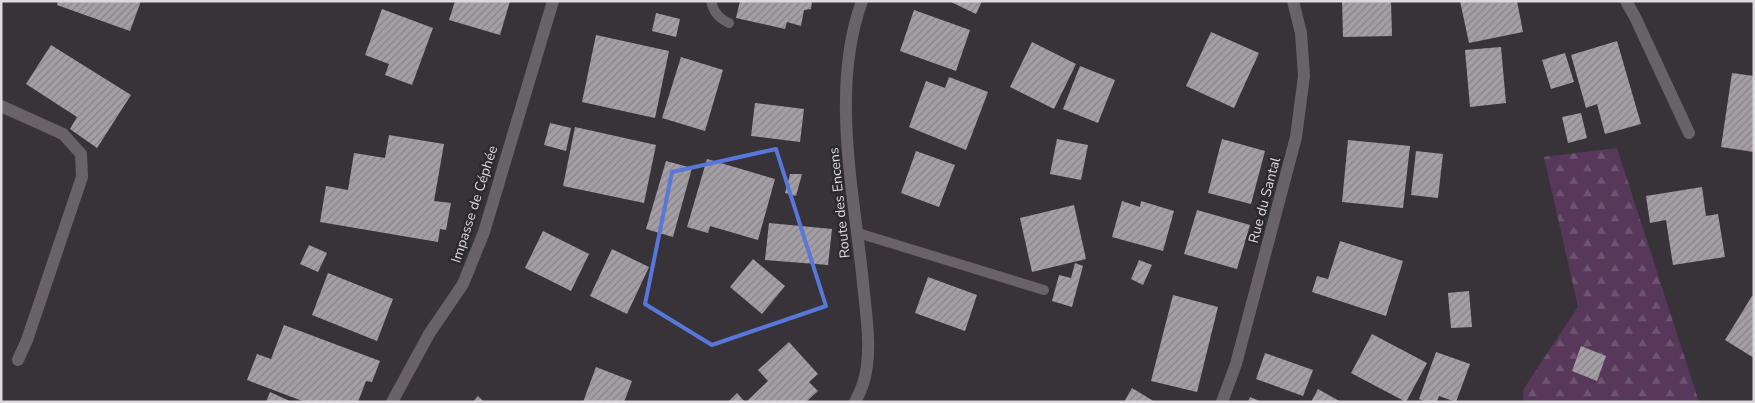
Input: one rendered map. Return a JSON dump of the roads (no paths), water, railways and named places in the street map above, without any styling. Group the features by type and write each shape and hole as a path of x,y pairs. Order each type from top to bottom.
{"street":[{"name":"Impasse de Céphée","path":"392,402 429,334 463,284 484,232 553,1"},
{"name":"Route des Encens","path":"855,402 863,384 867,359 867,328 848,152 846,110 848,62 854,23 862,1"},
{"name":"Rue du Santal","path":"1222,402 1236,364 1296,136 1304,76 1301,33 1293,1"},
{"path":"1626,1 1689,133"},
{"path":"1,106 62,134 80,154 82,176 27,340 18,360"}],"lane":[{"path":"711,1 713,10 719,18 729,23"},
{"path":"858,233 1044,290"}]}
